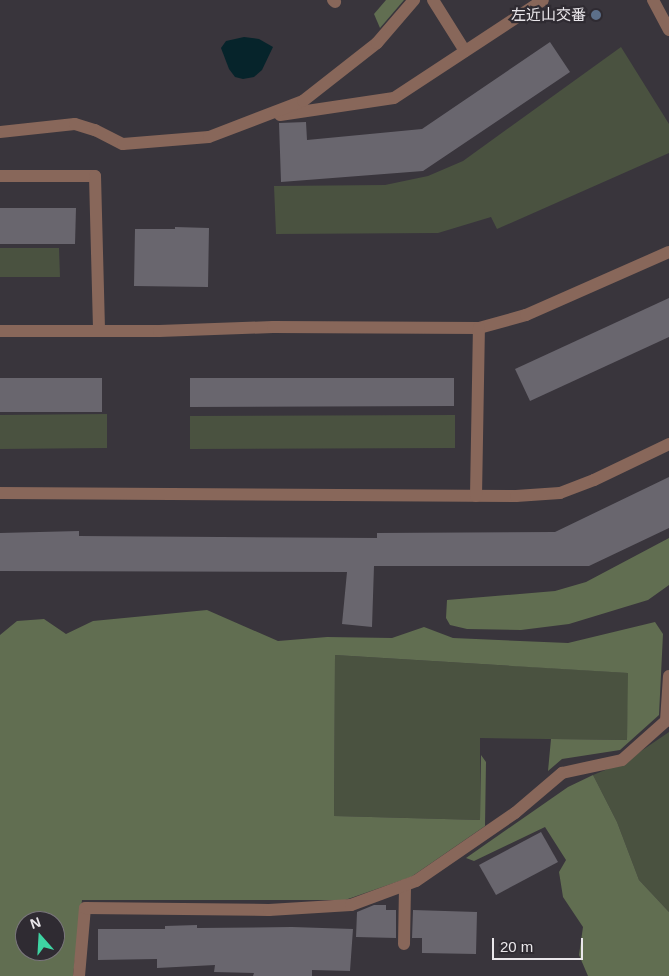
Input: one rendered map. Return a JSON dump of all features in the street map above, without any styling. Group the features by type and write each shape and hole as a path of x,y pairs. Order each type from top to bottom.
{"street":[{"path":"0,132 75,124 103,133 123,144 209,138 303,101 345,70 377,43 414,0"},
{"path":"433,0 465,51"},
{"path":"263,116 394,98 543,0"},
{"path":"653,0 669,30"},
{"path":"0,176 96,176 99,331"},
{"path":"0,331 273,327 479,328 526,315 669,252"},
{"path":"476,496 479,328"},
{"path":"0,493 476,496 560,493 594,480 669,444"},
{"path":"79,976 85,908 269,910 351,905 416,881 515,814 562,773 622,760 666,721 669,676"},
{"path":"404,944 405,885"}],"green space":[{"path":"386,0 404,0 380,28 374,14"},
{"path":"621,47 669,124 669,153 497,229 491,217 438,233 276,234 274,186 385,185 428,176 463,161"},
{"path":"0,248 59,248 60,277 0,277"},
{"path":"107,414 107,448 0,449 0,415"},
{"path":"455,415 455,448 190,449 190,416"},
{"path":"669,538 669,585 648,600 569,624 521,630 467,629 450,625 446,618 447,600 555,591 586,582"},
{"path":"207,610 278,641 327,637 392,638 424,627 453,638 568,643 655,622 663,634 659,715 620,750 562,759 548,771 551,739 627,740 628,673 335,655 334,816 480,820 481,755 486,762 485,826 411,877 345,900 82,900 73,976 0,976 0,635 17,621 44,619 66,634 93,621"},
{"path":"335,655 629,673 627,740 480,738 480,820 334,816"},
{"path":"669,732 669,912 639,880 617,822 593,775 625,762"},
{"path":"593,775 617,822 639,880 669,912 669,976 588,976 579,955 583,927 563,897 559,872 566,860 545,827 474,861 466,858 568,787"}],"water":[{"path":"244,37 259,39 273,47 262,70 254,77 243,79 235,77 229,69 221,48 226,41"}],"building":[{"path":"550,42 570,72 423,171 281,182 279,123 306,122 307,140 422,129"},
{"path":"0,208 76,208 75,244 0,244"},
{"path":"175,227 209,228 208,287 134,286 135,229 175,229"},
{"path":"669,298 669,337 530,401 515,369"},
{"path":"0,378 102,378 102,412 0,412"},
{"path":"190,378 454,378 454,406 190,407"},
{"path":"669,477 669,528 589,566 374,566 372,627 342,624 347,572 0,571 0,533 79,531 79,536 377,538 377,533 555,532"},
{"path":"541,832 558,862 496,895 479,865"},
{"path":"374,905 386,905 386,910 396,910 396,938 356,937 357,912"},
{"path":"413,910 477,912 476,954 422,953 422,938 412,938"},
{"path":"197,925 197,928 292,927 353,929 350,971 312,970 312,976 253,976 254,973 214,972 215,965 157,968 157,959 98,960 98,929 165,929 165,926"}],"place":[{"name":"左近山交番","path":"596,15"}]}
